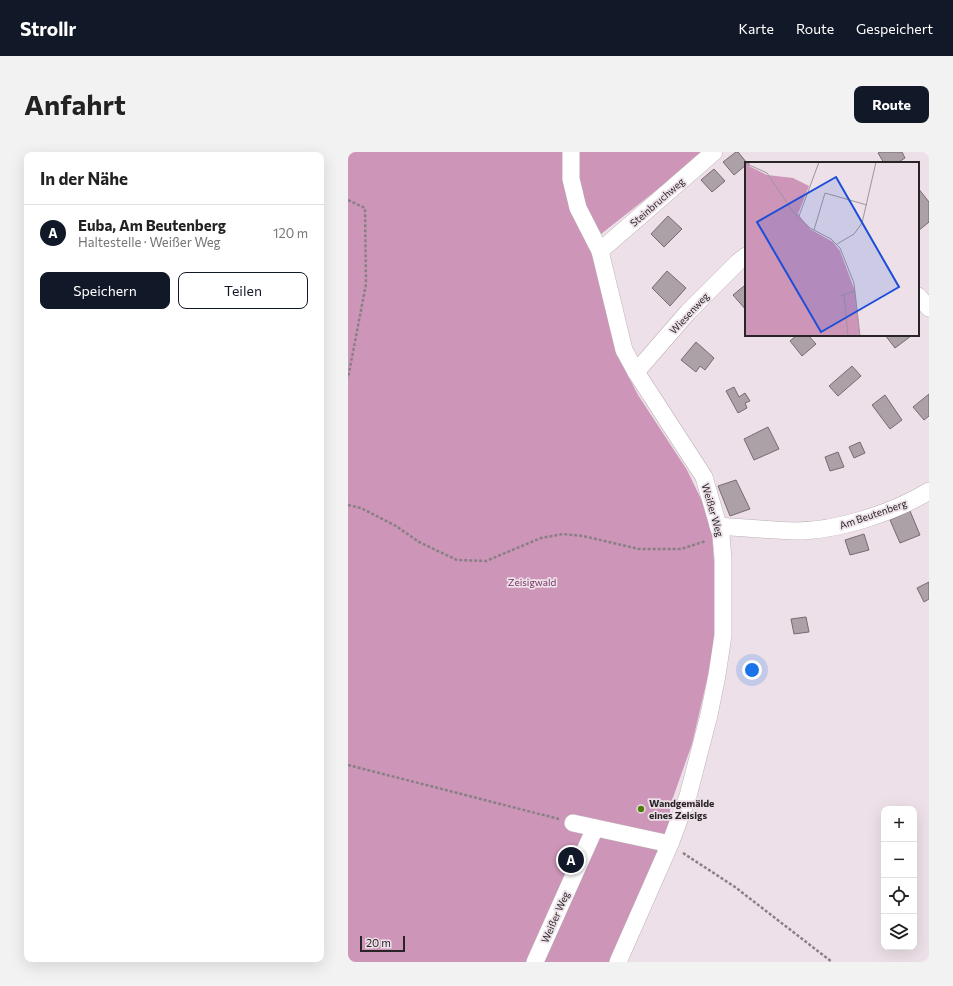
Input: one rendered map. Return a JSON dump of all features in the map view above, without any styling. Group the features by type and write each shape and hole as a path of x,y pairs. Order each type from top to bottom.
{"street":[{"name":"Weißer Weg","path":"570,152 571,179 578,208 600,251 624,350 636,372 704,477 720,531 723,559 723,635 710,715 688,796 670,844 618,962"},
{"name":"Steinbruchweg","path":"600,251 714,152"},
{"name":"Wiesenweg","path":"636,372 688,312 745,257"},
{"path":"919,297 929,308"},
{"name":"Am Beutenberg","path":"720,531 796,531 843,526 895,508 929,491"},
{"path":"573,823 670,844"},
{"name":"Weißer Weg","path":"535,962 595,828"}],"path":[{"path":"348,200 365,208 366,284 348,378"},
{"path":"348,505 361,508 396,526 419,542 457,560 486,560 541,538 563,534 583,536 639,549 681,549 720,531"},
{"path":"348,766 573,823"},
{"path":"670,844 735,887 832,962"}],"green space":[{"name":"Zeisigwald","path":"348,152 705,152 601,234 617,354 638,395 687,470 702,501 712,534 716,615 713,647 707,680 692,744 670,806 670,844 618,962 348,962"}],"building":[{"path":"738,152 746,162 745,166 734,175 723,162"},
{"path":"902,152 905,158 899,162 883,162 878,153"},
{"path":"714,169 725,181 712,192 701,180"},
{"path":"919,189 929,202 929,222 919,230"},
{"path":"668,216 682,229 664,247 651,234"},
{"path":"667,271 686,288 670,306 652,288"},
{"path":"744,286 745,287 745,309 733,295"},
{"path":"796,336 809,336 816,344 802,356 790,341"},
{"path":"886,336 911,336 895,348"},
{"path":"696,342 714,358 705,370 700,366 696,372 681,360"},
{"path":"852,366 861,376 838,396 829,386"},
{"path":"734,387 739,397 745,393 750,401 745,403 747,408 738,413 726,391"},
{"path":"929,394 929,416 924,420 913,407"},
{"path":"885,395 902,420 890,429 872,405"},
{"path":"768,427 779,449 754,460 744,439"},
{"path":"860,442 865,453 854,458 849,447"},
{"path":"838,452 844,467 830,471 825,457"},
{"path":"736,480 750,509 730,516 718,486"},
{"path":"910,511 920,535 900,543 890,520"},
{"path":"864,534 869,550 850,555 845,540"},
{"path":"929,582 929,599 924,602 917,588"},
{"path":"806,617 809,632 794,634 791,619"}],"place":[{"name":"Wandgemälde eines Zeisigs","path":"641,809"},
{"name":"Euba, Am Beutenberg","path":"571,860"}]}
